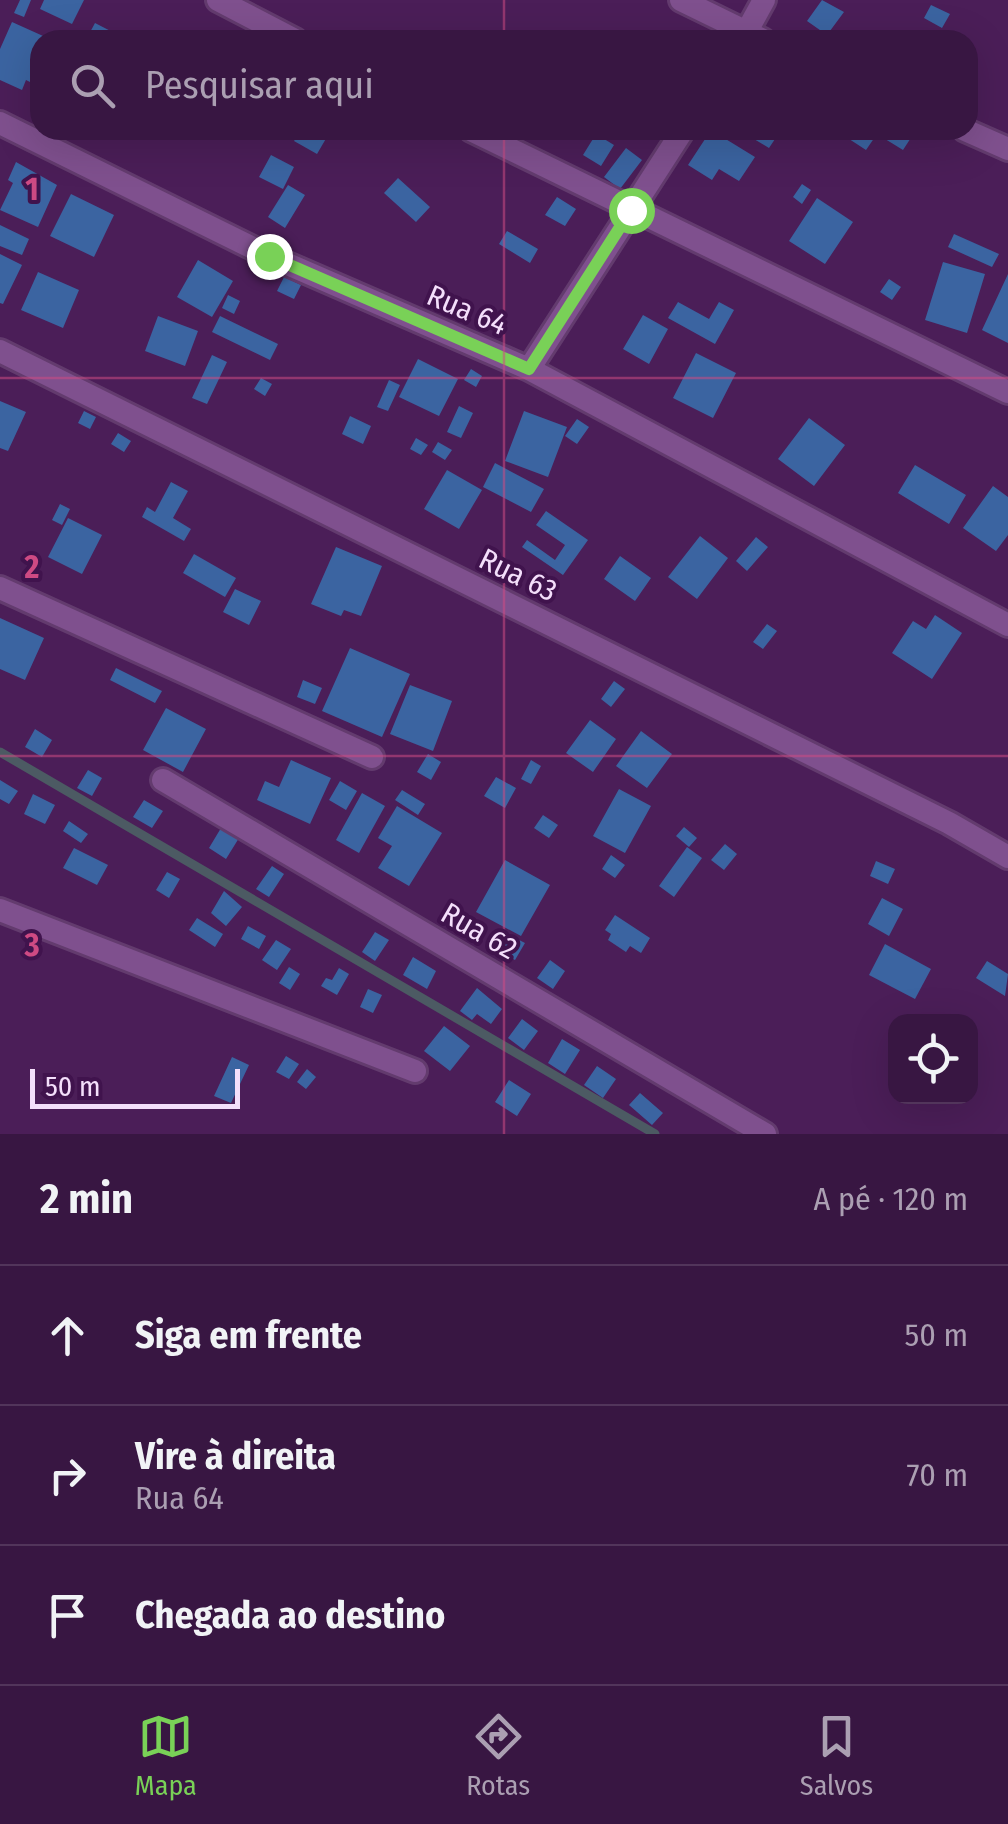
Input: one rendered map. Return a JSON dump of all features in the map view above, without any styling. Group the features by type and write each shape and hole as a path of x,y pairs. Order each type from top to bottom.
{"street":[{"path":"218,0 276,30"},
{"path":"681,0 735,30"},
{"path":"753,30 764,0"},
{"name":"Rua 64","path":"0,123 30,138"},
{"path":"978,136 1008,149"},
{"name":"Rua 64","path":"34,140 269,256 529,369 1008,625"},
{"path":"491,140 1008,392"},
{"path":"529,369 677,140"},
{"name":"Rua 63","path":"0,350 932,814 1008,857"},
{"path":"0,588 372,757"},
{"name":"Rua 62","path":"163,780 765,1134"},
{"path":"0,910 415,1072"}],"building":[{"path":"20,0 31,0 24,17 14,13"},
{"path":"44,0 84,0 72,24 40,9"},
{"path":"822,0 844,12 831,30 820,30 807,21"},
{"path":"931,5 950,14 942,28 924,18"},
{"path":"12,22 30,30 30,82 26,80 22,90 0,80 0,49"},
{"path":"295,140 325,140 317,154"},
{"path":"592,140 606,140 614,145 601,166 583,155"},
{"path":"704,140 727,140 755,157 739,181 719,169 712,180 688,165"},
{"path":"756,140 774,140 769,148"},
{"path":"851,140 873,140 866,150"},
{"path":"887,140 910,140 903,150"},
{"path":"626,148 642,160 620,189 604,177"},
{"path":"271,155 294,167 283,189 259,177"},
{"path":"16,162 57,185 38,227 0,210 13,183 8,180"},
{"path":"398,178 430,207 416,222 384,193"},
{"path":"802,184 811,190 802,204 793,197"},
{"path":"288,185 305,195 285,228 268,217"},
{"path":"71,194 114,215 94,257 50,236"},
{"path":"557,197 576,209 565,226 545,215"},
{"path":"817,198 853,222 825,264 789,241"},
{"path":"0,225 29,239 22,255 0,246"},
{"path":"507,231 538,249 530,263 499,244"},
{"path":"954,234 999,254 992,267 948,247"},
{"path":"0,254 22,265 3,304 0,303"},
{"path":"198,260 233,281 212,317 177,297"},
{"path":"943,262 985,274 967,333 925,320"},
{"path":"38,272 79,290 63,328 21,310"},
{"path":"1008,274 1008,343 982,330"},
{"path":"284,277 301,285 294,299 277,291"},
{"path":"889,279 901,287 892,300 880,292"},
{"path":"228,295 240,301 234,314 222,308"},
{"path":"678,302 709,319 719,302 734,310 715,344 668,318"},
{"path":"643,315 668,329 649,364 623,349"},
{"path":"158,316 198,331 185,366 145,351"},
{"path":"220,316 278,344 270,360 212,332"},
{"path":"696,353 736,373 713,418 673,398"},
{"path":"212,355 227,362 207,404 192,398"},
{"path":"418,359 458,379 439,416 399,397"},
{"path":"471,369 482,376 476,387 464,380"},
{"path":"261,378 272,384 265,396 254,389"},
{"path":"389,380 400,385 388,411 377,407"},
{"path":"0,401 26,412 8,451 0,448"},
{"path":"459,406 473,413 461,438 447,432"},
{"path":"84,411 96,417 90,429 78,423"},
{"path":"524,411 567,427 548,477 505,461"},
{"path":"350,416 371,426 363,444 342,434"},
{"path":"809,418 845,445 814,486 778,459"},
{"path":"577,419 589,427 577,444 565,436"},
{"path":"118,433 131,441 124,452 111,444"},
{"path":"416,438 428,445 421,455 410,449"},
{"path":"438,442 452,450 445,460 432,452"},
{"path":"495,463 544,489 531,512 483,487"},
{"path":"915,465 966,495 949,524 898,493"},
{"path":"447,470 482,490 459,529 424,509"},
{"path":"171,482 188,491 173,518 191,529 184,541 142,517 147,507 155,512"},
{"path":"993,486 1008,497 1008,535 996,551 963,528"},
{"path":"60,504 70,509 62,525 52,520"},
{"path":"546,511 588,540 563,575 522,547 527,540 555,560 565,545 536,525"},
{"path":"68,518 102,535 82,574 48,557"},
{"path":"700,536 728,558 697,599 668,577"},
{"path":"756,537 768,547 747,571 736,561"},
{"path":"336,547 382,566 361,616 344,610 341,616 311,604"},
{"path":"194,554 236,578 225,597 183,573"},
{"path":"620,556 651,578 635,601 604,579"},
{"path":"235,589 261,601 249,625 223,612"},
{"path":"935,615 962,633 932,679 892,653 913,621 926,629"},
{"path":"0,618 44,638 25,680 0,669"},
{"path":"767,624 777,631 763,649 753,642"},
{"path":"350,648 410,674 382,737 322,711"},
{"path":"116,668 162,691 155,703 110,680"},
{"path":"303,680 322,688 315,704 297,697"},
{"path":"614,681 625,689 611,707 601,699"},
{"path":"410,685 452,701 433,751 390,734"},
{"path":"166,708 206,729 183,772 143,750"},
{"path":"590,720 616,739 593,772 566,753"},
{"path":"35,729 52,740 42,757 25,747"},
{"path":"641,731 672,754 647,788 616,766"},
{"path":"428,754 441,762 431,780 417,772"},
{"path":"291,760 331,778 310,824 257,800 265,781 279,787"},
{"path":"531,760 541,766 531,784 521,779"},
{"path":"88,770 102,778 92,796 77,788"},
{"path":"496,777 516,788 505,808 484,796"},
{"path":"0,780 18,791 9,804 0,799"},
{"path":"340,781 357,791 346,810 329,800"},
{"path":"619,789 651,806 625,853 593,836"},
{"path":"402,790 425,804 418,815 395,800"},
{"path":"362,793 385,806 359,853 336,840"},
{"path":"33,794 55,805 45,824 24,814"},
{"path":"144,800 163,811 152,828 133,817"},
{"path":"397,806 442,833 409,886 378,868 392,846 378,838"},
{"path":"543,815 558,825 549,838 534,828"},
{"path":"69,821 88,834 81,843 63,831"},
{"path":"684,827 697,838 689,847 676,836"},
{"path":"221,828 239,838 226,859 209,848"},
{"path":"725,844 737,854 724,870 711,860"},
{"path":"687,847 702,858 674,897 659,886"},
{"path":"74,848 108,865 97,885 63,868"},
{"path":"611,855 625,865 615,878 602,869"},
{"path":"505,860 550,885 521,936 476,912"},
{"path":"876,861 895,869 888,884 870,876"},
{"path":"272,866 284,874 269,897 256,889"},
{"path":"167,872 180,879 169,898 156,890"},
{"path":"224,891 242,907 226,926 211,913"},
{"path":"882,898 903,909 889,936 868,924"},
{"path":"615,915 650,938 641,953 630,946 626,952 608,940 611,934 605,930"},
{"path":"197,918 223,934 215,947 189,930"},
{"path":"248,926 266,936 259,949 241,939"},
{"path":"500,930 525,943 515,960 491,947"},
{"path":"375,932 389,940 375,961 362,952"},
{"path":"276,940 291,949 277,970 262,960"},
{"path":"885,944 931,969 915,999 869,975"},
{"path":"413,957 436,971 427,989 403,975"},
{"path":"550,960 565,971 553,989 537,978"},
{"path":"987,961 1008,974 1005,996 976,978"},
{"path":"289,967 300,974 290,990 279,983"},
{"path":"339,968 349,974 337,995 321,986 326,978 332,980"},
{"path":"477,988 502,1009 491,1024 477,1014 472,1020 460,1011"},
{"path":"368,989 382,995 373,1013 360,1007"},
{"path":"522,1019 538,1031 524,1050 508,1038"},
{"path":"444,1026 470,1046 450,1071 424,1051"},
{"path":"562,1039 580,1050 565,1074 548,1063"},
{"path":"286,1056 299,1064 289,1079 276,1072"},
{"path":"232,1057 249,1065 231,1103 214,1096"},
{"path":"597,1066 616,1079 603,1098 584,1085"},
{"path":"307,1069 316,1077 306,1089 297,1082"},
{"path":"509,1080 531,1094 517,1116 495,1102"},
{"path":"640,1093 663,1113 652,1125 629,1105"}],"waterway":[{"path":"0,752 655,1134"}],"route":[{"path":"269,256 529,369 631,210"}]}
